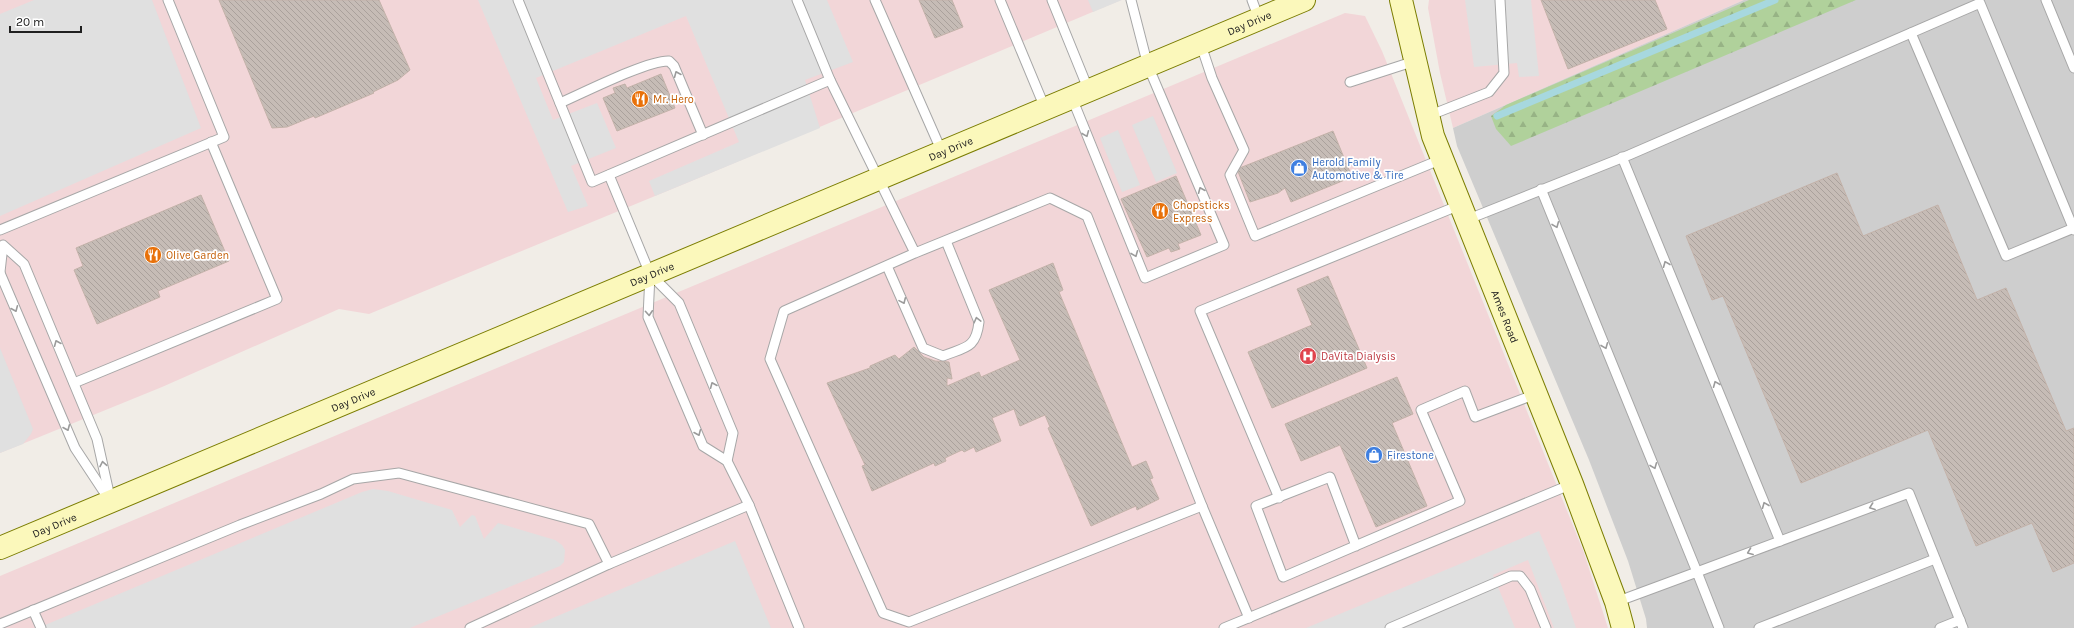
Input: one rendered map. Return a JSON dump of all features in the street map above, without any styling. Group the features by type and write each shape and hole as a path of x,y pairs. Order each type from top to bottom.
{"street":[{"name":"Day Drive","path":"0,548 1045,108 1201,45 1255,9 1304,0"},
{"name":"Ames Road","path":"1402,0 1433,136 1572,484 1616,602 1623,628"}],"lane":[{"path":"0,230 224,137 168,0"},
{"path":"518,0 592,182 830,80"},
{"path":"796,0 830,80 915,253"},
{"path":"876,0 942,152"},
{"path":"1000,0 1045,108"},
{"path":"1052,0 1080,94 1145,278 1224,245 1148,66 1131,0"},
{"path":"1428,116 1489,92 1504,73 1500,0"},
{"path":"2046,0 2074,68"},
{"path":"1279,498 1200,311 1463,212 1542,189 1622,157 1911,33 1984,2 2074,229 2006,256 1911,33"},
{"path":"1201,45 1212,78 1244,150 1230,174 1256,236 1442,159"},
{"path":"560,103 661,60 669,61 674,66 703,135"},
{"path":"1350,82 1416,61"},
{"path":"74,383 277,299 211,142"},
{"path":"1622,157 1780,541"},
{"path":"609,175 650,274 678,303 733,433 727,461"},
{"path":"1542,189 1719,628"},
{"path":"1202,506 909,622 883,614 770,359 784,311 915,253 1050,198 1087,216 1202,506 1249,618"},
{"path":"2,241 24,264 74,383 99,446 111,502"},
{"path":"2,241 0,273 75,448 111,502"},
{"path":"887,266 924,348 943,356 973,344 978,334 979,322 946,241"},
{"path":"650,274 648,317 703,446 727,461 749,505 799,628"},
{"path":"1356,546 1330,477 1256,506 1283,577 1356,546 1460,501 1421,410 1465,391 1475,417 1536,394"},
{"path":"0,624 320,494 353,479 399,473 589,524 609,564"},
{"path":"1224,628 1572,484"},
{"path":"1616,602 1909,493 1961,624 1940,628"},
{"path":"470,628 609,564 749,505"},
{"path":"1759,628 1935,559"},
{"path":"1390,628 1511,576 1520,576 1530,589 1546,628"},
{"path":"33,610 41,628"}],"shaded area":[{"path":"0,0 1121,0 689,182 369,314 339,309 162,387 0,453"},
{"path":"34,0 152,0 201,128 0,216 0,14"},
{"path":"478,0 827,0 853,62 805,80 820,128 655,196 649,181 739,142 686,16 536,78 553,120 597,103 616,148 571,166 588,206 568,212"},
{"path":"1088,0 1122,0 1093,12"},
{"path":"1429,0 1744,0 1453,128 1440,73 1428,8"},
{"path":"1465,0 1531,0 1539,76 1519,77 1517,63 1474,67"},
{"path":"1744,0 2074,0 2074,628 1647,628 1646,619 1628,561 1589,460 1457,146 1453,128"},
{"path":"1345,13 1365,16 1382,51 1584,553 1608,628 0,628 0,576"},
{"path":"1153,116 1177,173 1156,182 1132,125"},
{"path":"1118,130 1140,185 1122,192 1100,138"},
{"path":"0,348 33,429 23,444 0,453"},
{"path":"373,489 388,491 452,510 460,527 472,515 475,516 484,539 498,523 555,540 562,545 565,550 564,562 560,566 410,628 38,628 362,492"},
{"path":"1539,531 1561,584 1576,628 1554,628 1528,560 1493,575 1515,628 1306,628"},
{"path":"735,541 771,628 529,628"}],"green space":[{"path":"1749,0 1856,0 1511,146 1496,129 1491,116 1506,105"}],"building":[{"path":"219,0 379,0 410,70 398,80 373,92 374,93 315,118 314,116 287,127 272,128"},
{"path":"919,0 952,0 963,27 935,38"},
{"path":"1541,0 1655,0 1667,29 1568,69"},
{"path":"661,74 675,108 617,131 603,98 615,93 613,88 625,84 627,88"},
{"path":"1333,131 1352,177 1291,202 1285,188 1278,193 1250,202 1237,169"},
{"path":"1837,173 1863,236 1938,205 1977,300 2006,288 2066,431 2074,428 2074,563 2053,572 2032,523 1976,546 1928,430 1801,483 1723,296 1712,300 1686,236"},
{"path":"1176,176 1201,235 1178,244 1180,249 1171,252 1169,248 1147,257 1121,199"},
{"name":"Olive Garden","path":"201,195 229,261 158,291 160,297 97,324 74,270 83,266 76,248"},
{"path":"1053,263 1063,290 1059,292 1132,467 1146,461 1153,478 1150,479 1159,499 1137,510 1136,506 1091,526 1048,428 1050,427 1045,415 1020,426 1014,409 992,418 1001,441 976,452 974,447 964,452 962,450 945,458 946,461 935,466 934,463 872,491 862,466 865,465 827,383 870,368 870,366 895,355 899,359 914,347 924,357 935,361 949,362 952,379 947,378 947,386 979,372 981,377 1020,360 989,290"},
{"path":"1328,276 1367,368 1272,408 1248,352 1312,325 1297,289"},
{"path":"1397,377 1413,414 1392,423 1427,506 1376,527 1340,445 1301,461 1285,424"}],"waterway":[{"path":"1497,116 1775,0"}],"place":[{"name":"Mr. Hero","path":"640,99"},
{"name":"Herold Family Automotive & Tire","path":"1299,168"},
{"name":"Chopsticks Express","path":"1160,211"},
{"name":"Olive Garden","path":"153,255"},
{"name":"DaVita Dialysis","path":"1308,356"},
{"name":"Firestone","path":"1374,455"}]}
